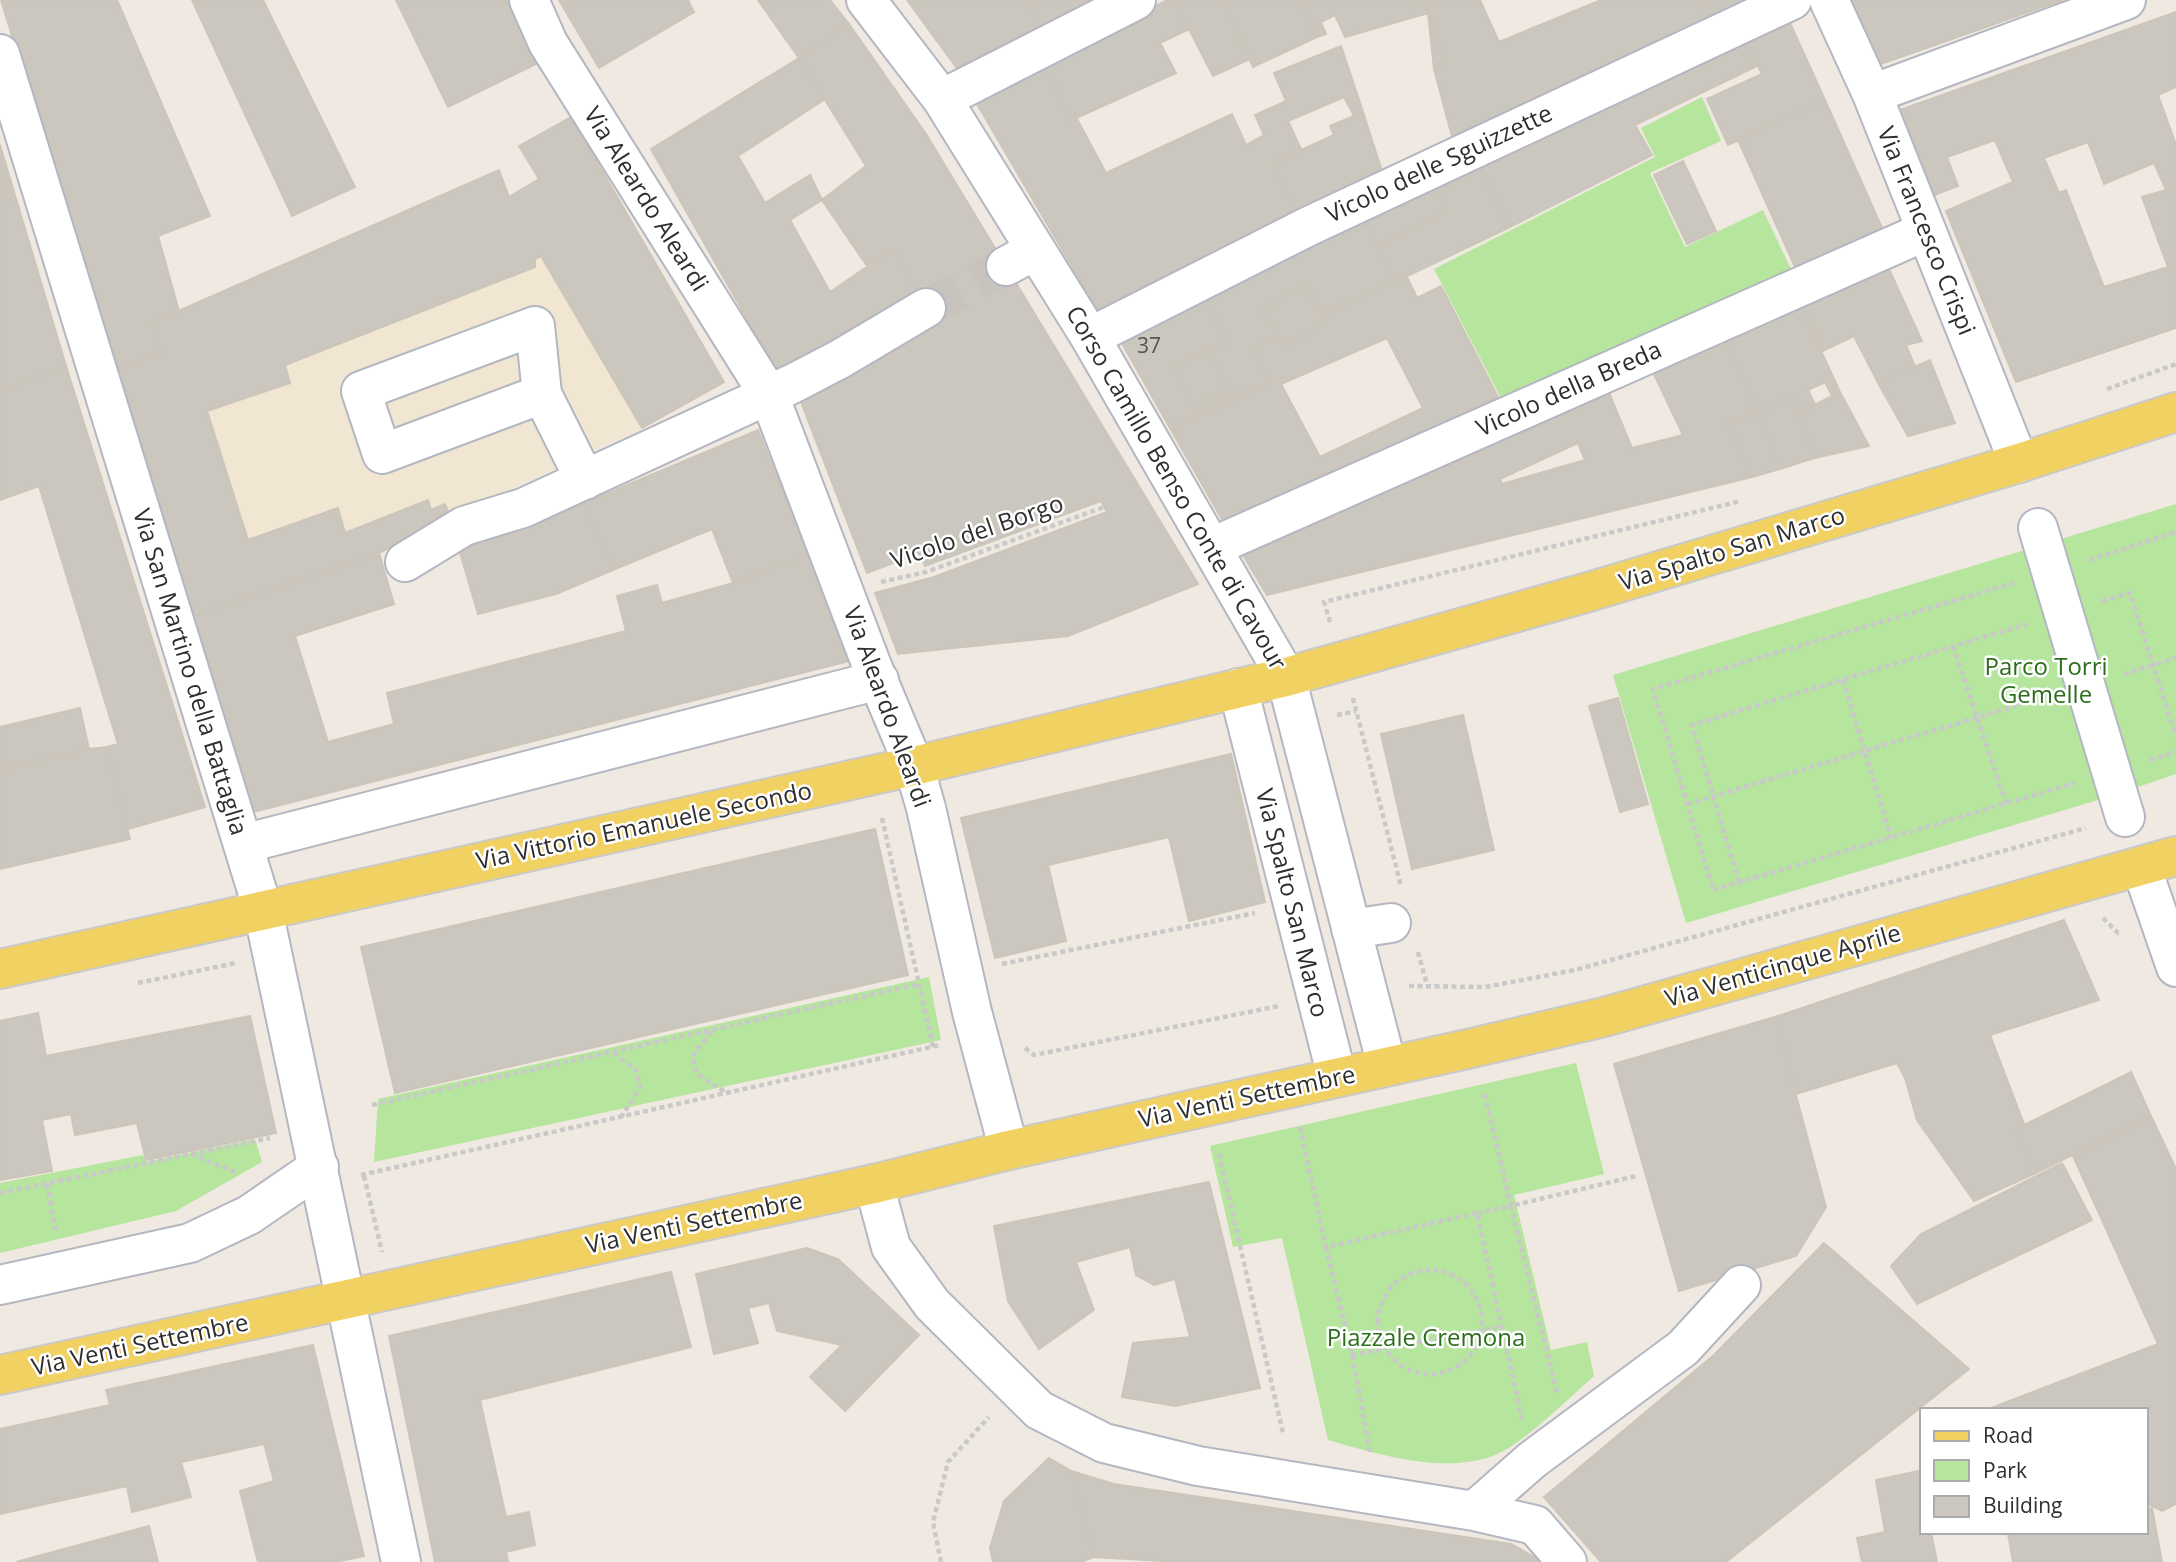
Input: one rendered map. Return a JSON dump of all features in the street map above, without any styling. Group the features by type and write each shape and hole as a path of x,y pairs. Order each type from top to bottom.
{"main road":[{"name":"Via Spalto San Marco","path":"1286,677 1585,593 2019,463 2176,412"},
{"name":"Via Vittorio Emanuele Secondo","path":"0,969 914,766 1286,677"},
{"name":"Via Venticinque Aprile","path":"1387,1066 1604,1017 2158,861"},
{"name":"Via Venti Settembre","path":"0,1376 874,1184 1009,1150 1387,1066"}],"street":[{"name":"Via Aleardo Aleardi","path":"529,0 548,43 769,395 878,680 914,766 972,1012 1009,1150"},
{"name":"Corso Camillo Benso Conte di Cavour","path":"866,0 942,99 1021,258 1090,337 1286,677 1387,1066"},
{"path":"942,99 1136,0"},
{"name":"Vicolo delle Sguizzette","path":"1090,337 1307,227 1792,0"},
{"name":"Via Francesco Crispi","path":"1829,0 1872,94 2019,463"},
{"path":"1872,94 2126,0"},
{"name":"Via San Martino della Battaglia","path":"0,54 264,910 401,1562"},
{"name":"Vicolo della Breda","path":"1212,547 1927,231"},
{"path":"405,562 464,526 575,492 840,359 926,308"},
{"path":"541,394 382,454 361,391 535,326 541,394 575,492"},
{"path":"2038,528 2125,817"},
{"path":"243,844 878,680"},
{"name":"Via Spalto San Marco","path":"1238,688 1337,1077"},
{"path":"2158,861 2176,967"},
{"path":"1351,929 1404,921"},
{"path":"0,1285 190,1243 249,1215 319,1167"},
{"path":"874,1184 891,1247 932,1304 1039,1410 1104,1443 1198,1466 1474,1511 1535,1525 1567,1562"},
{"path":"1474,1511 1532,1460 1683,1348 1741,1285"}],"path":[{"path":"2104,390 2176,364"},
{"path":"1324,602 1750,499"},
{"name":"Vicolo del Borgo","path":"873,584 926,572 1104,507"},
{"path":"2176,532 2051,573 1653,689 1713,890 2176,752"},
{"path":"1739,882 1692,725 2130,593 2176,737"},
{"path":"1953,646 2006,803"},
{"path":"1687,804 2176,657"},
{"path":"1843,680 1891,837"},
{"path":"1356,711 1404,921 1427,985"},
{"path":"1403,987 1485,987 1575,970 2125,817"},
{"path":"882,818 933,1047"},
{"path":"1001,964 1258,912"},
{"path":"372,1105 919,984"},
{"path":"1023,1046 1034,1055 1283,1006"},
{"path":"711,1031 692,1056 697,1074 726,1093"},
{"path":"384,1259 364,1175 943,1045"},
{"path":"613,1052 636,1070 640,1087 622,1116"},
{"path":"1485,1093 1560,1405"},
{"path":"1300,1126 1352,1355 1370,1452"},
{"path":"0,1193 280,1136"},
{"path":"190,1154 237,1171"},
{"path":"1219,1154 1283,1433"},
{"path":"1326,1247 1636,1176"},
{"path":"47,1184 58,1243"},
{"path":"1476,1213 1532,1460"},
{"path":"1431,1270 1448,1273 1463,1281 1475,1295 1481,1311 1482,1329 1477,1345 1466,1359 1451,1370 1435,1374 1418,1373 1403,1366 1390,1355 1382,1341 1378,1325 1380,1308 1392,1287 1413,1272 1431,1270"},
{"path":"1352,1355 1500,1326"},
{"path":"941,1562 933,1522 948,1462 999,1408"}],"shaded area":[{"path":"571,117 724,382 642,428 379,553 189,617 179,311 499,170 510,196 538,179 519,146"}],"green space":[{"path":"1702,97 1721,141 1650,173 1685,247 1763,210 1796,280 1506,408 1434,269 1655,157 1641,128"},
{"name":"Parco Torri Gemelle","path":"2176,504 2176,774 2118,794 1686,923 1613,675"},
{"path":"929,977 941,1040 374,1162 378,1099"},
{"name":"Piazzale Cremona","path":"1576,1063 1604,1174 1514,1195 1551,1350 1587,1342 1594,1376 1529,1433 1507,1449 1487,1458 1442,1463 1418,1461 1328,1440 1282,1238 1233,1247 1210,1146"},
{"path":"255,1139 262,1162 176,1211 0,1253 0,1183 143,1155 146,1162"}],"building":[{"path":"1,0 117,0 210,216 158,236 179,311 151,323 162,353 115,370"},
{"path":"192,0 263,0 355,187 292,216"},
{"path":"396,0 508,0 538,63 448,107"},
{"path":"559,0 688,0 694,12 599,68"},
{"path":"758,0 830,0 849,24 799,58"},
{"path":"907,0 1027,0 1043,32 959,71"},
{"path":"1027,0 1090,0 1093,7 1043,32"},
{"path":"1168,0 1174,0 1189,29 1160,43 1176,73 1070,121 1045,66 1088,39"},
{"path":"1174,0 1222,0 1250,59 1213,76"},
{"path":"1222,0 1300,0 1317,37 1253,67"},
{"path":"1300,0 1422,0 1428,13 1345,37 1335,15 1321,22 1326,34 1317,37"},
{"path":"1422,0 1480,0 1499,42 1601,0 1697,0 1709,27 1454,144 1434,69 1447,62"},
{"path":"1697,0 1771,0 1709,27"},
{"path":"1851,0 2063,0 1878,65"},
{"path":"1785,12 1825,100 1728,145 1707,99 1762,74 1741,32"},
{"path":"2176,12 2176,87 2158,95 2176,145 2176,328 2016,382 1946,211 2013,182 1995,140 1947,157 1958,186 1932,196 1897,111","holes":["2088,142 2104,184 2154,163 2166,190 2142,197 2168,267 2104,287 2066,190 2059,193 2044,158"]},
{"path":"1428,13 1447,62 1434,69"},
{"path":"849,24 926,134 1198,584 1068,636 898,654 875,593 934,577 1107,512 1101,501 925,566 919,553 867,573 798,394 920,296 893,249 867,266 822,200 866,166 799,58"},
{"path":"1741,32 1757,66 1635,125 1652,155 1510,227 1477,161"},
{"path":"1341,46 1363,112 1354,116 1344,97 1288,121 1301,149 1273,163 1296,212 1186,271 1098,311 977,104 1045,66 1070,121 1076,117 1106,173 1232,114 1246,145 1264,135 1255,115 1286,101 1274,73"},
{"path":"799,58 825,99 738,156 765,203 810,175 822,200 790,220 830,292 893,249 920,296 781,379 651,149"},
{"path":"1825,100 1887,239 1800,278 1738,140"},
{"path":"1363,112 1383,174 1296,212 1273,163 1334,135 1330,126"},
{"path":"571,117 724,382 642,428 541,256 535,259 535,267 285,365 290,383 207,411 248,540 338,508 345,533 428,500 431,510 445,504 450,517 379,553 189,617 115,370 162,353 151,323 499,170 509,197 539,179 519,146"},
{"path":"0,145 66,366 0,391"},
{"path":"1477,161 1510,227 1395,282 1377,245 1446,211 1433,184"},
{"path":"1683,161 1716,231 1687,244 1654,175"},
{"path":"1433,184 1446,211 1377,245 1364,219"},
{"path":"1364,219 1395,282 1323,314 1304,284 1263,310 1278,335 1250,348 1270,382 1235,399 1209,350 1227,342 1204,296"},
{"path":"1883,256 1922,341 1906,345 1915,367 1878,383 1854,336 1823,351 1795,294"},
{"path":"1407,277 1417,298 1441,286 1502,405 1227,528 1170,428 1270,382 1250,348 1278,335 1285,347 1327,322 1323,314","holes":["1387,338 1423,408 1320,457 1281,384"]},
{"path":"1304,284 1327,322 1285,347 1263,310"},
{"path":"1795,294 1840,392 1832,396 1825,382 1808,390 1815,404 1798,413 1792,397 1758,412 1722,335"},
{"path":"1204,296 1227,342 1173,368 1198,414 1170,428 1119,338"},
{"path":"1722,335 1758,412 1728,423 1752,477 1267,595 1227,528 1605,383 1632,448 1683,435 1651,368","holes":["1578,443 1585,460 1502,484 1500,479"]},
{"path":"1209,350 1235,399 1226,403 1221,392 1199,402 1204,413 1198,414 1173,368"},
{"path":"1930,360 1955,423 1908,436 1878,383"},
{"path":"66,366 205,807 128,829 107,747 118,744 39,486 0,500 0,391"},
{"path":"1221,392 1226,403 1204,413 1199,402"},
{"path":"1840,392 1869,446 1814,458 1798,413"},
{"path":"1792,397 1814,458 1780,469 1758,412"},
{"path":"1758,412 1780,469 1752,477 1728,423"},
{"path":"758,430 809,555 733,583 712,529 613,570 584,503"},
{"path":"584,503 613,570 556,594 478,614 458,546 531,526"},
{"path":"379,553 394,604 295,636 328,742 394,724 387,693 626,631 617,596 657,585 662,603 733,583 809,555 849,661 253,812 189,617"},
{"path":"1618,698 1648,804 1620,812 1589,706"},
{"path":"80,708 89,749 0,770 0,727"},
{"path":"1463,715 1494,850 1412,869 1381,734"},
{"path":"107,747 130,839 0,869 0,770"},
{"path":"1231,754 1265,902 1189,921 1169,837 1048,865 1066,941 995,958 961,818"},
{"path":"875,829 908,975 395,1093 361,947"},
{"path":"2064,920 2099,1000 1990,1035 2024,1124 2014,1130 2036,1173 1974,1201 1917,1120 1905,1078 1897,1063 1796,1094 1775,1017"},
{"path":"38,1013 46,1056 250,1016 276,1133 146,1160 137,1123 75,1135 71,1114 42,1120 52,1171 0,1180 0,1021"},
{"path":"1775,1017 1826,1207 1796,1256 1679,1291 1614,1064"},
{"path":"2131,1072 2151,1116 2036,1173 2014,1130"},
{"path":"2151,1116 2176,1169 2176,1504 2162,1511 2148,1504 2148,1408 1991,1408 2158,1344 2073,1156"},
{"path":"2062,1163 2092,1220 1917,1304 1891,1266 1921,1234"},
{"path":"1209,1182 1260,1388 1175,1406 1122,1397 1133,1343 1190,1337 1175,1279 1154,1285 1136,1275 1130,1247 1076,1262 1094,1310 1039,1349 1008,1301 994,1226"},
{"path":"1824,1243 1969,1369 1726,1562 1601,1562 1544,1497 1714,1355"},
{"path":"807,1248 838,1259 919,1335 845,1411 810,1377 842,1345 777,1331 769,1303 748,1308 758,1343 714,1354 696,1274"},
{"path":"671,1272 691,1347 480,1400 506,1517 529,1512 535,1545 506,1552 508,1562 435,1562 389,1336"},
{"path":"313,1345 364,1556 336,1562 258,1562 240,1491 274,1481 264,1444 181,1462 191,1497 132,1512 127,1486 0,1514 0,1429 110,1405 106,1390"},
{"path":"1049,1458 1071,1471 1094,1557 1081,1562 993,1562 990,1548 1004,1501"},
{"path":"1071,1471 1114,1484 1511,1544 1543,1562 1179,1562 1094,1557"},
{"path":"1919,1471 1920,1534 1931,1534 1937,1562 1862,1562 1857,1538 1885,1532 1876,1480"},
{"path":"2152,1508 2162,1562 2013,1562 2008,1534 2148,1534 2148,1509"},
{"path":"149,1526 158,1562 16,1562"}],"tunnel":[{"path":"926,308 1006,266"}]}
